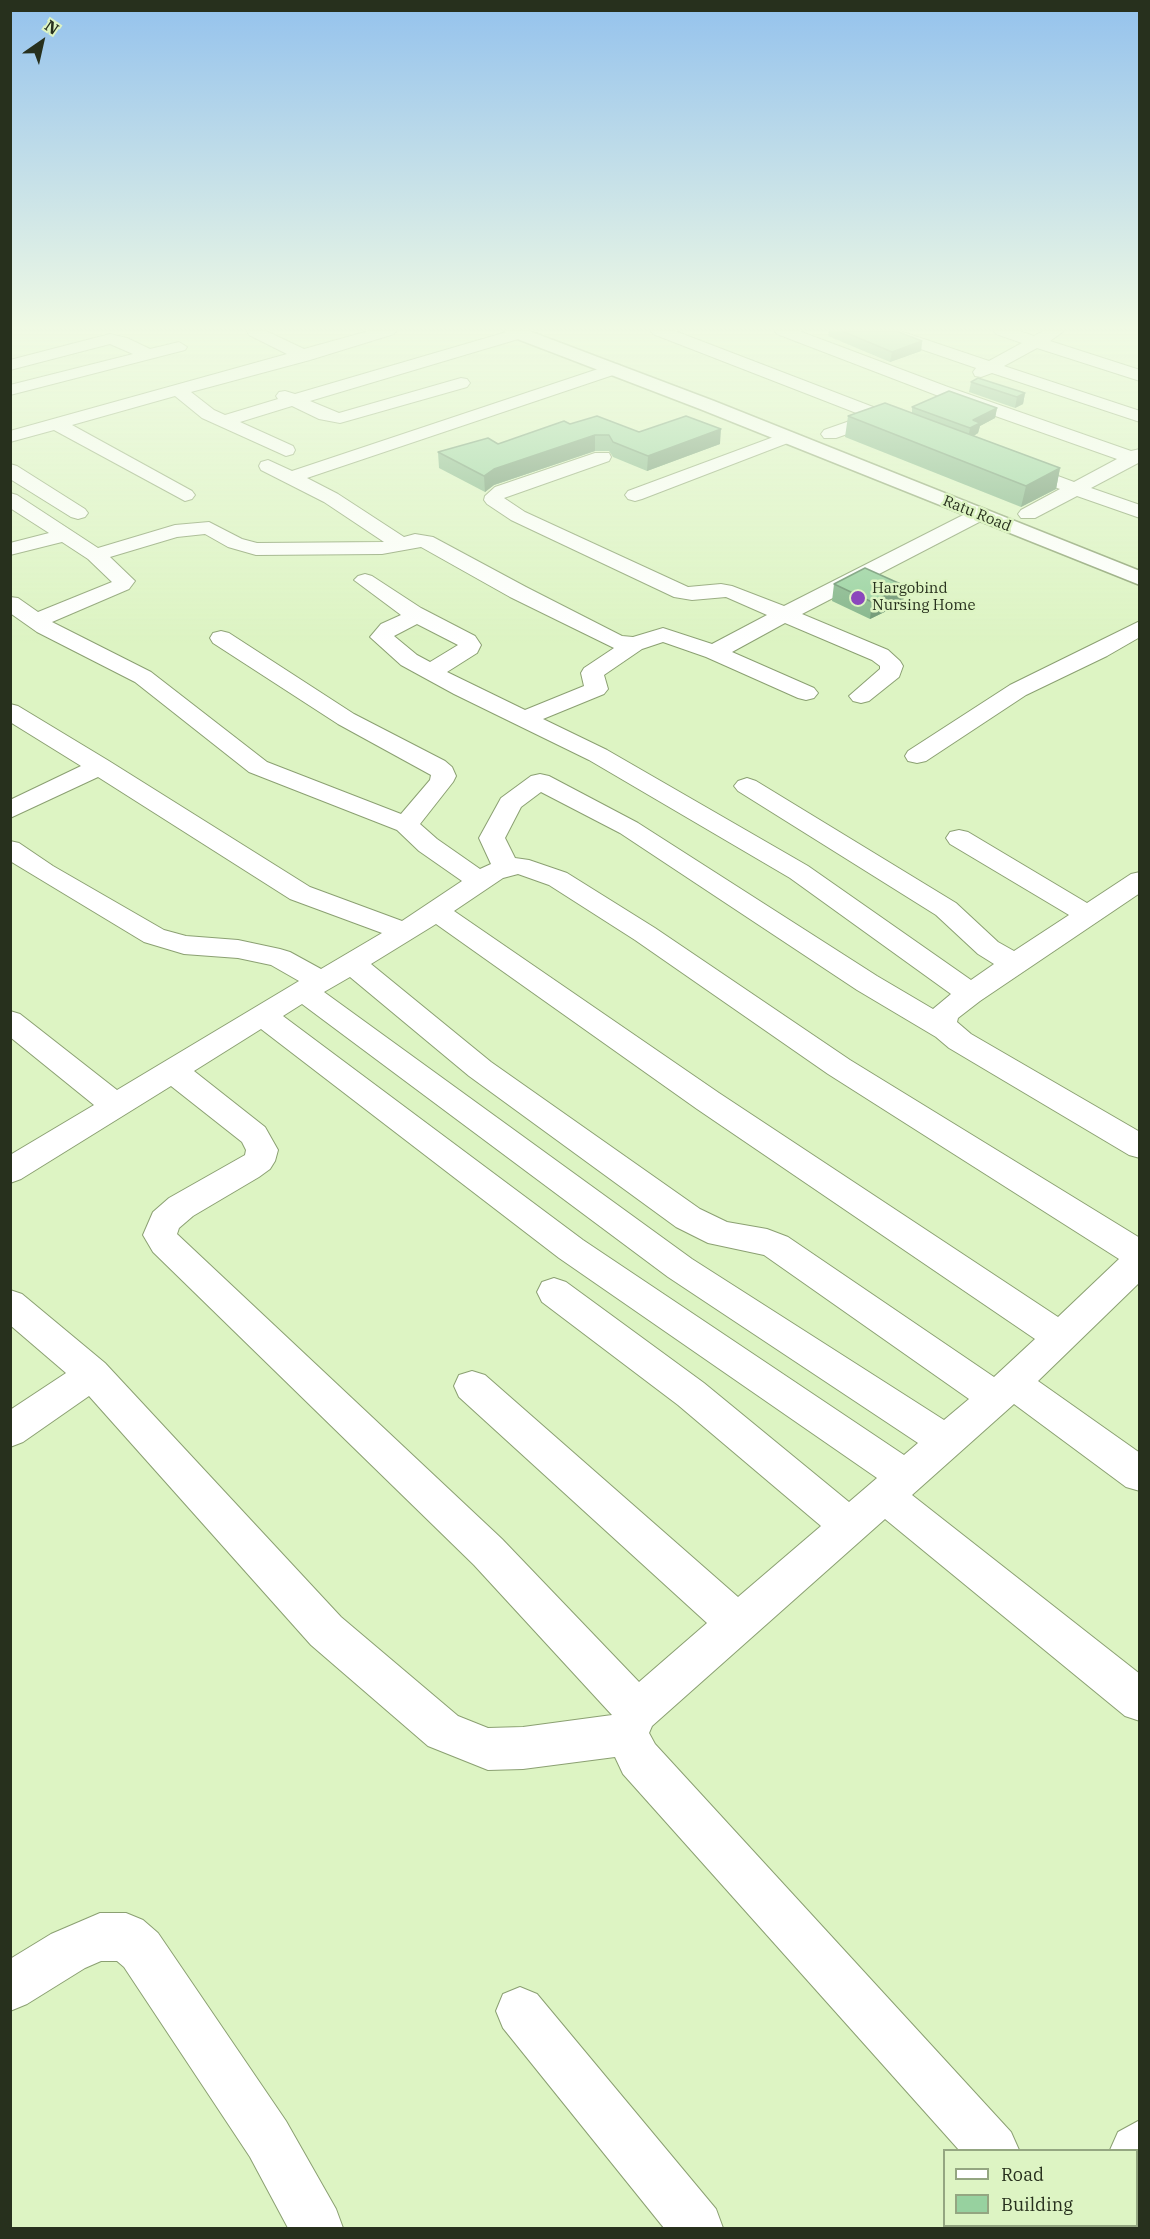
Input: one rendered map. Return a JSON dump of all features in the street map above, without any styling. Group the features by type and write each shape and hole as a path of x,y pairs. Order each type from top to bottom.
{"main road":[{"name":"Ratu Road","path":"783,435 978,516 1140,579"},
{"path":"799,435 1140,570"},
{"path":"818,435 1140,562"},
{"name":"Ratu Road","path":"834,435 1050,522"}],"street":[{"path":"77,435 185,495"},
{"path":"254,435 286,450"},
{"path":"292,477 415,435"},
{"path":"1074,435 1136,456"},
{"path":"635,495 787,437"},
{"path":"1028,514 1136,456"},
{"path":"602,457 502,491 495,496 494,500 518,516 682,592 692,594 720,590 732,592 867,649 888,661 892,666 891,672 861,696"},
{"path":"999,460 1140,512"},
{"path":"268,466 331,498 401,544"},
{"path":"10,470 78,513"},
{"path":"10,499 95,555 124,581 122,585 36,621"},
{"path":"714,652 782,614 978,516"},
{"path":"95,555 175,531 210,528 235,543 256,549 382,548 415,540 426,541 518,592 617,642 634,644"},
{"path":"10,549 66,535"},
{"path":"365,580 413,613 467,641 470,645 469,648 431,672"},
{"path":"10,603 36,621 143,678 185,708 244,758 258,767 385,814 406,825 428,846 480,880"},
{"path":"413,613 413,617 389,629 381,637 409,660 524,719 563,765 628,828 867,983 1140,1148"},
{"path":"917,756 1018,690 1099,651 1140,627"},
{"path":"524,719 596,689 592,673 634,644 663,635 714,652 806,693"},
{"path":"221,638 346,719 436,766 443,772 441,782 406,825"},
{"path":"10,711 300,893 405,932"},
{"path":"506,867 492,838 510,803 563,765"},
{"path":"563,765 799,872 970,994"},
{"path":"10,810 100,766"},
{"path":"747,786 946,909 988,948 1014,964"},
{"path":"959,838 1088,915"},
{"path":"10,849 44,872 154,936 184,945 238,949 280,958 501,1138 680,1268 946,1441"},
{"path":"10,1171 262,1015 405,932 480,880 506,867 520,866 558,879 645,934 838,1067 1140,1257 1004,1390 737,1623 632,1723 523,1748 488,1749 443,1731 326,1631 92,1374 10,1304"},
{"path":"947,1030 942,1022 944,1014 970,994 1140,880"},
{"path":"436,911 708,1101 1060,1337"},
{"path":"351,963 480,1069 688,1218 720,1234 767,1242 776,1246 1140,1475"},
{"path":"262,1015 571,1250 782,1391 1140,1701"},
{"path":"10,1021 116,1106"},
{"path":"173,1071 254,1135 262,1150 259,1161 254,1165 181,1207 165,1221 160,1235 165,1243 488,1552 632,1723 639,1759 991,2149"},
{"path":"554,1292 691,1394 849,1526"},
{"path":"10,1431 92,1374"},
{"path":"471,1386 737,1623"},
{"path":"10,1987 68,1951 100,1937 126,1937 141,1950 268,2139 317,2229"},
{"path":"520,2011 697,2229"}],"building":[{"path":"522,435 594,435 494,469 484,476 438,452 488,438 498,444"},
{"path":"609,435 703,435 648,456 613,442"},
{"path":"898,435 972,435 1060,468 1026,486"},
{"path":"865,568 905,586 872,602 834,584"}],"place":[{"name":"Hargobind Nursing Home","path":"858,598"}]}
